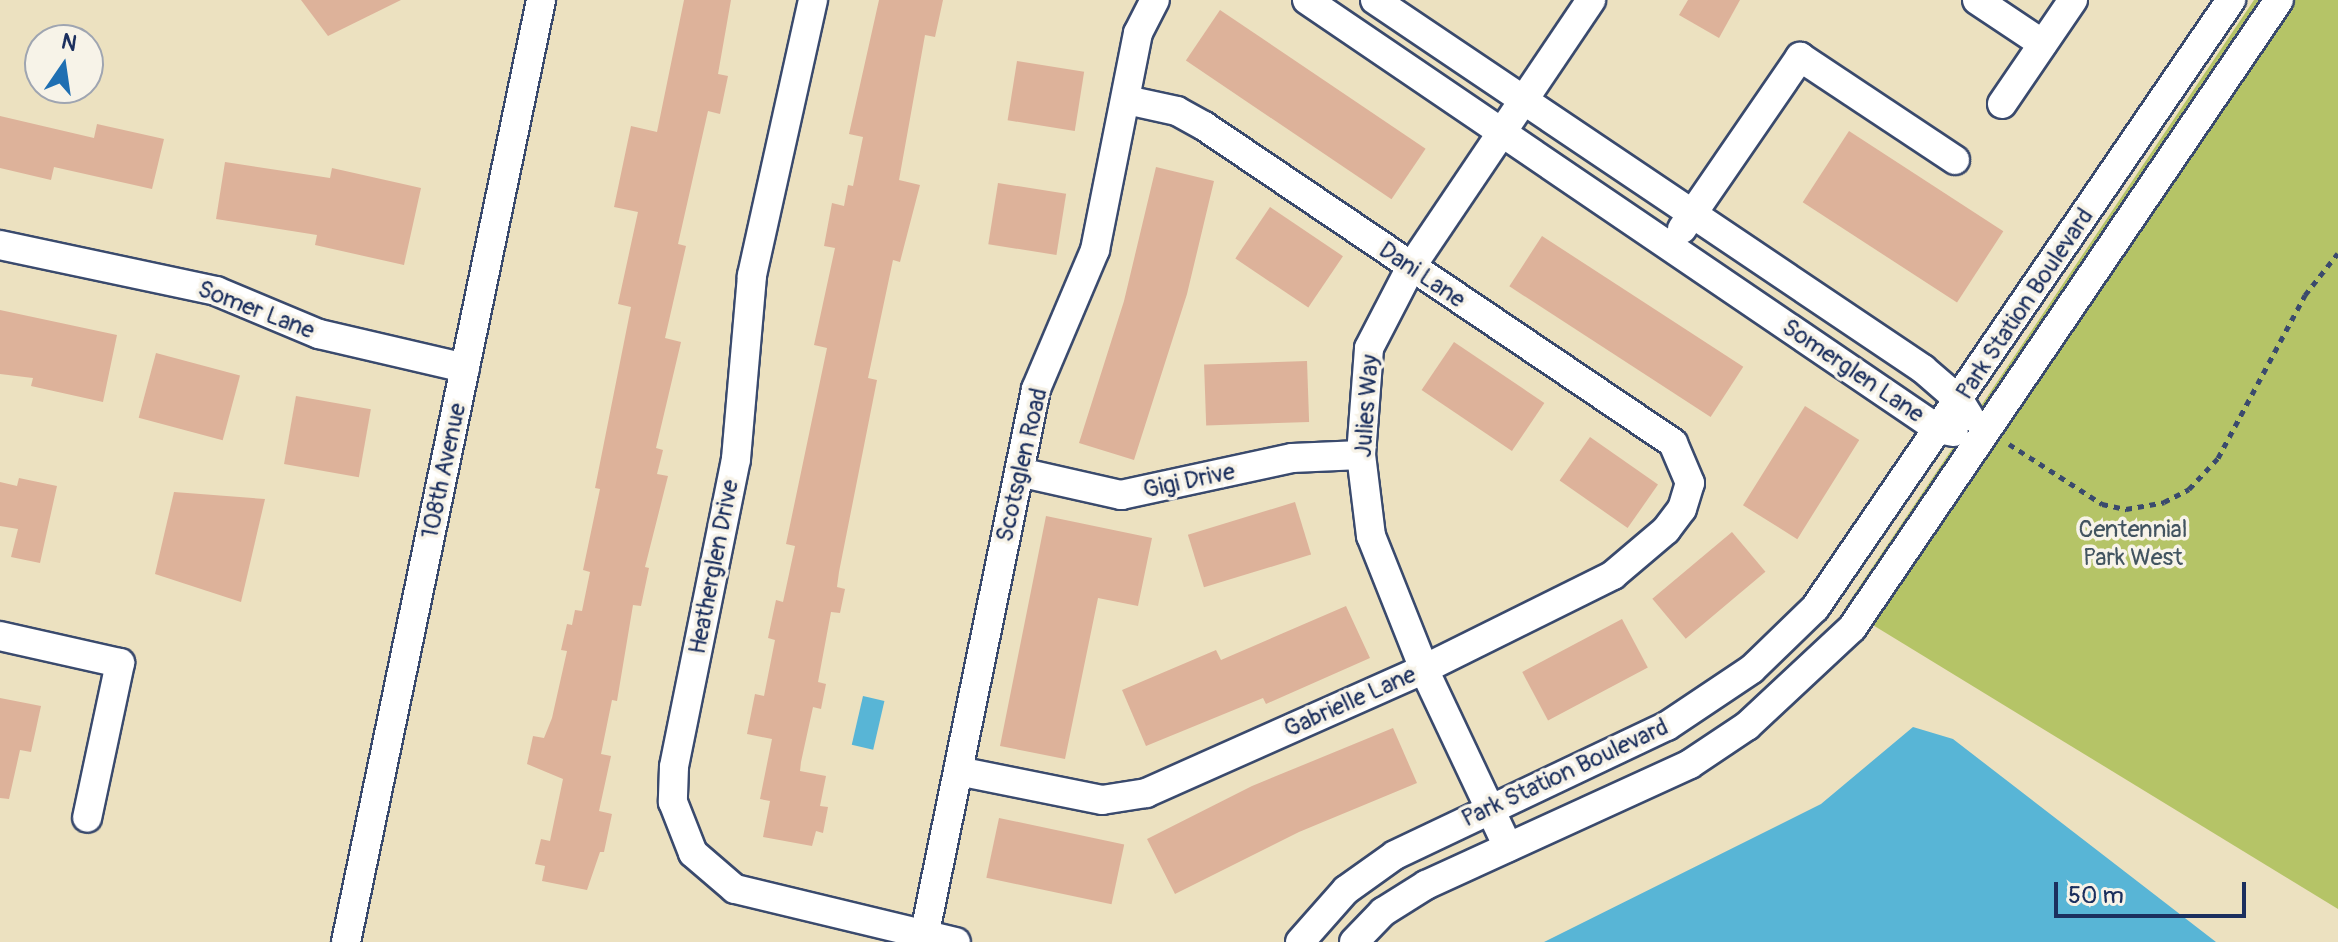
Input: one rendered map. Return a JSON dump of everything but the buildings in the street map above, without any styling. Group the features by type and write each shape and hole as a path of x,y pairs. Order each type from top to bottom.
{"street":[{"name":"108th Avenue","path":"346,942 541,0"},
{"name":"Heatherglen Drive","path":"813,0 752,276 736,459 674,767 673,802 684,837 703,866 735,889 924,939 956,942"},
{"name":"Scotsglen Road","path":"924,939 1036,389 1095,250 1138,33 1155,0"},
{"name":"Somerglen Lane","path":"1307,0 1938,429 1982,437"},
{"name":"Somerglen Lane","path":"1375,0 1923,369 1959,400 1982,437"},
{"name":"Julies Way","path":"1508,847 1424,669 1371,536 1361,455 1369,348 1411,267 1591,0"},
{"path":"1977,0 2043,44"},
{"path":"2002,104 2073,0"},
{"name":"Park Station Boulevard","path":"1300,942 1346,890 1395,855 1489,807 1667,726 1752,669 1815,608 2231,0"},
{"path":"2241,0 2273,9"},
{"name":"Park Station Boulevard","path":"1354,942 1383,912 1426,885 1690,764 1770,706 1852,628 2273,9"},
{"path":"1670,246 1800,57 1955,160"},
{"name":"Dani Lane","path":"1127,100 1177,111 1204,126 1673,443 1690,483"},
{"name":"Somer Lane","path":"0,245 216,291 319,334 465,368"},
{"name":"Gigi Drive","path":"1019,472 1121,495 1292,458 1361,455"},
{"name":"Gabrielle Lane","path":"958,771 1102,800 1146,793 1424,669 1613,575 1666,530 1682,509 1690,483"},
{"path":"0,636 120,663 87,818"}],"path":[{"path":"1982,437 2010,444 2102,504 2126,509 2164,502 2189,489 2218,458 2305,295 2338,253"}],"green space":[{"name":"Centennial Park West","path":"2254,0 2338,0 2338,909 1845,608"}],"water":[{"path":"863,696 884,701 873,750 852,745"},
{"path":"1913,727 1953,739 2216,942 1544,942 1821,804"}]}
